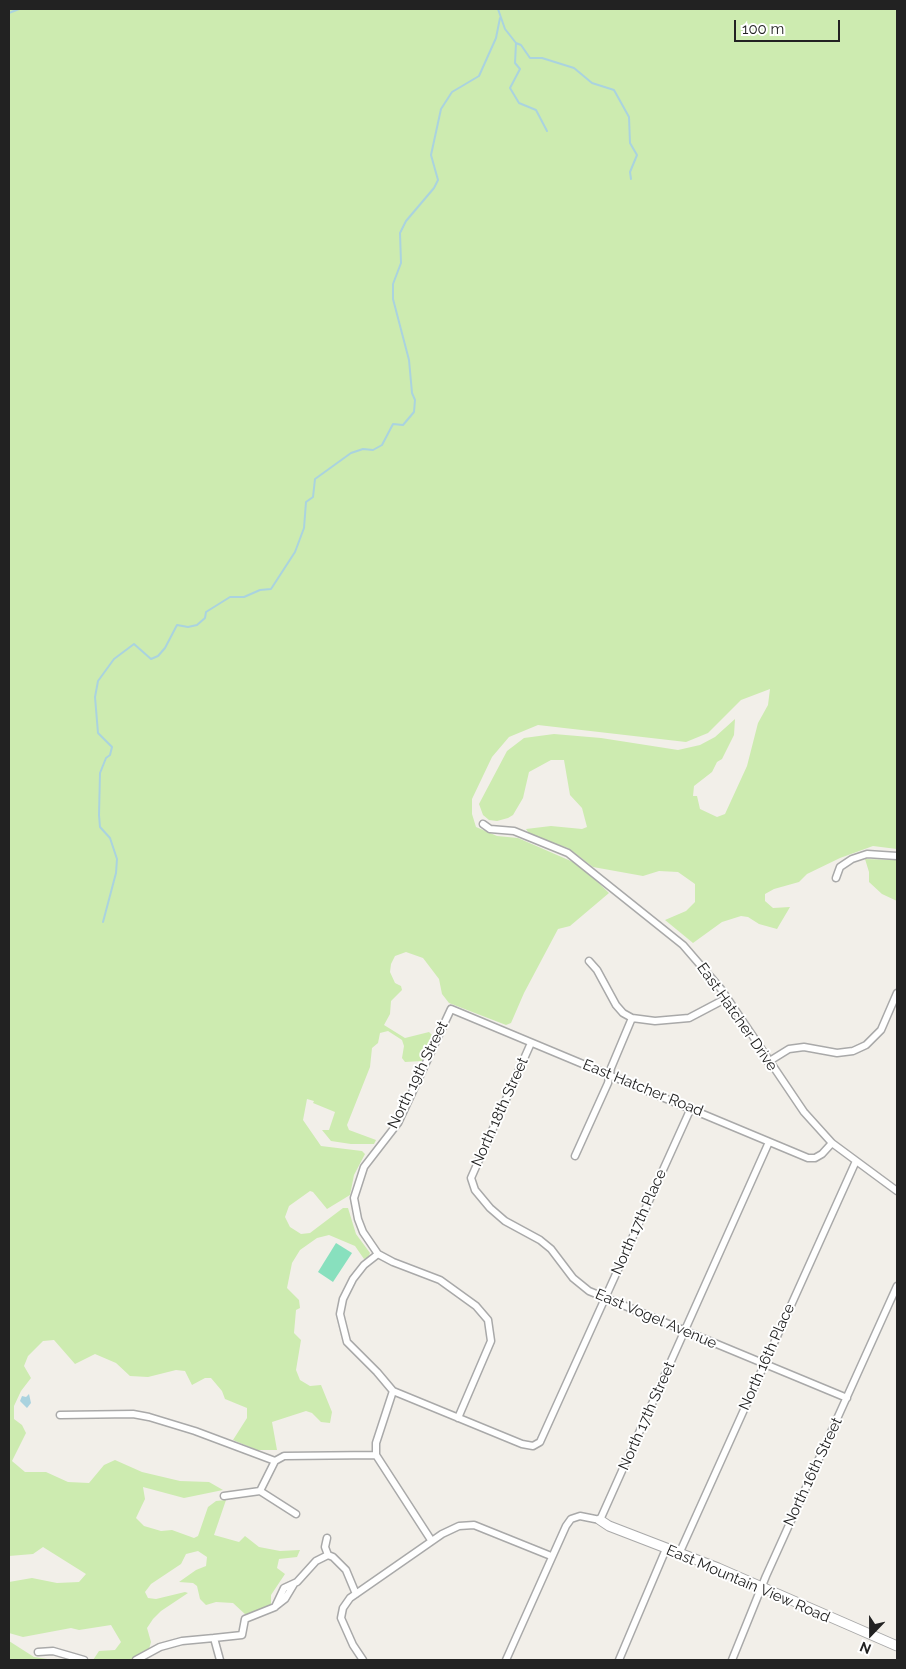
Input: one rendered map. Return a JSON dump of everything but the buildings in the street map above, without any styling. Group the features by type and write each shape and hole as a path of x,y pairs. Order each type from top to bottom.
{"street":[{"name":"East Hatcher Drive","path":"483,824 490,829 514,831 568,853 683,945 696,958 727,998 768,1062 804,1112 832,1143 897,1191"},
{"path":"836,878 840,868 852,859 867,854 897,856"},
{"path":"589,961 597,970 616,1005 623,1013 632,1018 655,1021 690,1018 727,998"},
{"path":"768,1062 789,1049 804,1047 837,1053 853,1051 866,1045 881,1030 897,993"},
{"name":"East Hatcher Road","path":"450,1009 808,1158 815,1158 822,1154 832,1143"},
{"name":"North 19th Street","path":"378,1254 363,1232 358,1218 354,1198 356,1187 364,1167 398,1123 450,1009"},
{"path":"575,1156 632,1018"},
{"name":"North 18th Street","path":"471,1181 531,1043"},
{"name":"North 17th Place","path":"458,1418 522,1444 536,1445 544,1435 691,1108"},
{"name":"North 17th Street","path":"600,1520 769,1142"},
{"name":"North 16th Place","path":"679,1554 856,1161"},
{"name":"East Vogel Avenue","path":"471,1181 475,1190 492,1210 514,1227 540,1240 551,1249 580,1286 605,1299 847,1398"},
{"path":"378,1254 393,1262 440,1280 476,1306 488,1320 492,1335 491,1341 458,1418 393,1391 347,1342 340,1314 343,1298 353,1279 364,1265 378,1254"},
{"name":"North 16th Street","path":"733,1659 762,1588 897,1286"},
{"path":"393,1391 376,1443 376,1455 431,1540"},
{"path":"60,1415 133,1414 149,1417 195,1431 275,1461"},
{"path":"260,1491 275,1461 284,1456 376,1455"},
{"path":"224,1496 260,1491 296,1514"},
{"path":"506,1660 551,1556 571,1519 580,1516 600,1520"},
{"name":"East Mountain View Road","path":"600,1520 609,1526 762,1588 897,1646"},
{"path":"363,1660 353,1645 341,1618 343,1608 356,1594 431,1540 459,1526 474,1525 551,1556"},
{"path":"327,1538 326,1547 328,1555"},
{"path":"619,1660 666,1549"},
{"path":"136,1660 160,1646 182,1641 242,1635 245,1618 275,1607 285,1599 294,1584 316,1561 328,1555 334,1557 346,1570 356,1594"},
{"path":"214,1638 220,1660"},
{"path":"38,1652 53,1651 84,1660"},
{"path":"733,1659 741,1660"}],"green space":[{"path":"9,9 897,9 897,849 873,846 840,858 807,874 799,882 774,889 765,894 765,901 773,908 790,907 777,929 741,916 722,922 693,943 665,920 686,911 695,902 695,884 678,872 659,871 643,876 593,867 568,848 530,835 526,829 551,826 582,829 587,827 582,808 570,795 564,760 551,760 529,772 523,798 513,815 508,818 497,821 489,820 483,815 479,804 507,751 524,738 554,734 601,738 678,750 700,745 715,737 735,719 734,735 722,759 717,762 712,772 694,786 693,796 697,796 700,809 717,817 725,814 747,766 758,723 768,705 770,689 741,700 708,733 686,742 538,725 509,737 492,757 472,799 472,814 476,827 497,836 518,838 580,865 609,893 570,926 558,929 524,993 511,1023 506,1025 449,1003 442,994 439,979 423,958 406,952 395,956 390,972 395,983 401,986 402,990 391,1001 390,1014 384,1025 405,1038 429,1032 432,1035 422,1061 405,1062 402,1058 404,1046 402,1040 388,1031 380,1033 378,1043 372,1048 370,1067 347,1125 349,1130 376,1140 374,1144 351,1144 331,1141 322,1130 329,1130 335,1112 307,1099 303,1120 321,1146 362,1151 365,1154 354,1175 350,1195 327,1209 310,1191 289,1206 285,1217 290,1227 301,1234 310,1233 343,1208 348,1208 356,1234 370,1253 368,1258 364,1259 355,1246 329,1235 317,1238 300,1250 292,1263 287,1288 299,1300 300,1308 296,1310 294,1333 301,1340 296,1370 300,1380 310,1386 321,1385 332,1412 330,1423 321,1422 312,1413 306,1411 272,1422 277,1450 257,1450 233,1440 247,1418 247,1408 225,1399 222,1391 211,1378 205,1378 192,1385 185,1371 176,1370 148,1377 130,1376 116,1363 95,1354 75,1364 54,1340 43,1341 28,1356 24,1366 31,1378 21,1391 14,1406 14,1419 22,1425 26,1433 12,1461 25,1472 46,1472 68,1482 89,1483 104,1465 115,1460 142,1472 180,1481 209,1482 223,1490 184,1498 143,1487 145,1499 136,1518 144,1526 161,1531 172,1530 194,1538 198,1536 208,1507 216,1501 226,1500 214,1535 239,1542 245,1536 259,1547 280,1551 300,1550 297,1557 279,1559 277,1568 285,1574 271,1595 271,1605 246,1615 233,1603 216,1602 206,1605 200,1599 197,1586 193,1583 179,1582 196,1570 206,1566 207,1557 198,1551 186,1554 181,1564 151,1584 145,1592 148,1598 156,1599 185,1592 188,1593 161,1611 153,1619 147,1628 151,1642 149,1649 132,1660 93,1660 99,1651 115,1650 121,1642 111,1625 79,1630 71,1628 23,1637 9,1633 9,1582 32,1578 57,1583 79,1582 86,1574 43,1547 33,1554 9,1556"},
{"path":"865,859 897,860 897,901 882,894 869,882 869,872"},
{"path":"336,1243 352,1253 333,1282 318,1272"},
{"path":"9,1641 34,1657 54,1660 9,1660"}],"water":[{"path":"29,1394 31,1403 27,1408 20,1401 22,1396 26,1397"}],"waterway":[{"path":"9,13 19,9"},
{"path":"498,9 505,29 516,43 515,63 520,69 510,88 519,103 536,110 547,131"},
{"path":"103,922 116,873 117,859 110,838 100,827 100,773 106,758 110,755 112,747 98,733 95,697 98,681 114,659 134,644 151,659 158,656 165,648 177,625 188,627 197,625 205,618 206,612 230,597 244,597 260,590 271,589 295,552 304,528 306,502 313,497 315,479 351,453 363,449 373,450 382,445 393,424 403,425 414,412 415,400 412,393 409,360 393,299 393,284 401,263 400,233 406,221 434,188 438,180 431,155 441,109 452,92 479,76 496,38 500,18"},
{"path":"516,43 521,45 530,58 542,58 574,68 592,83 614,90 629,117 630,143 637,155 630,172 631,179"}]}
